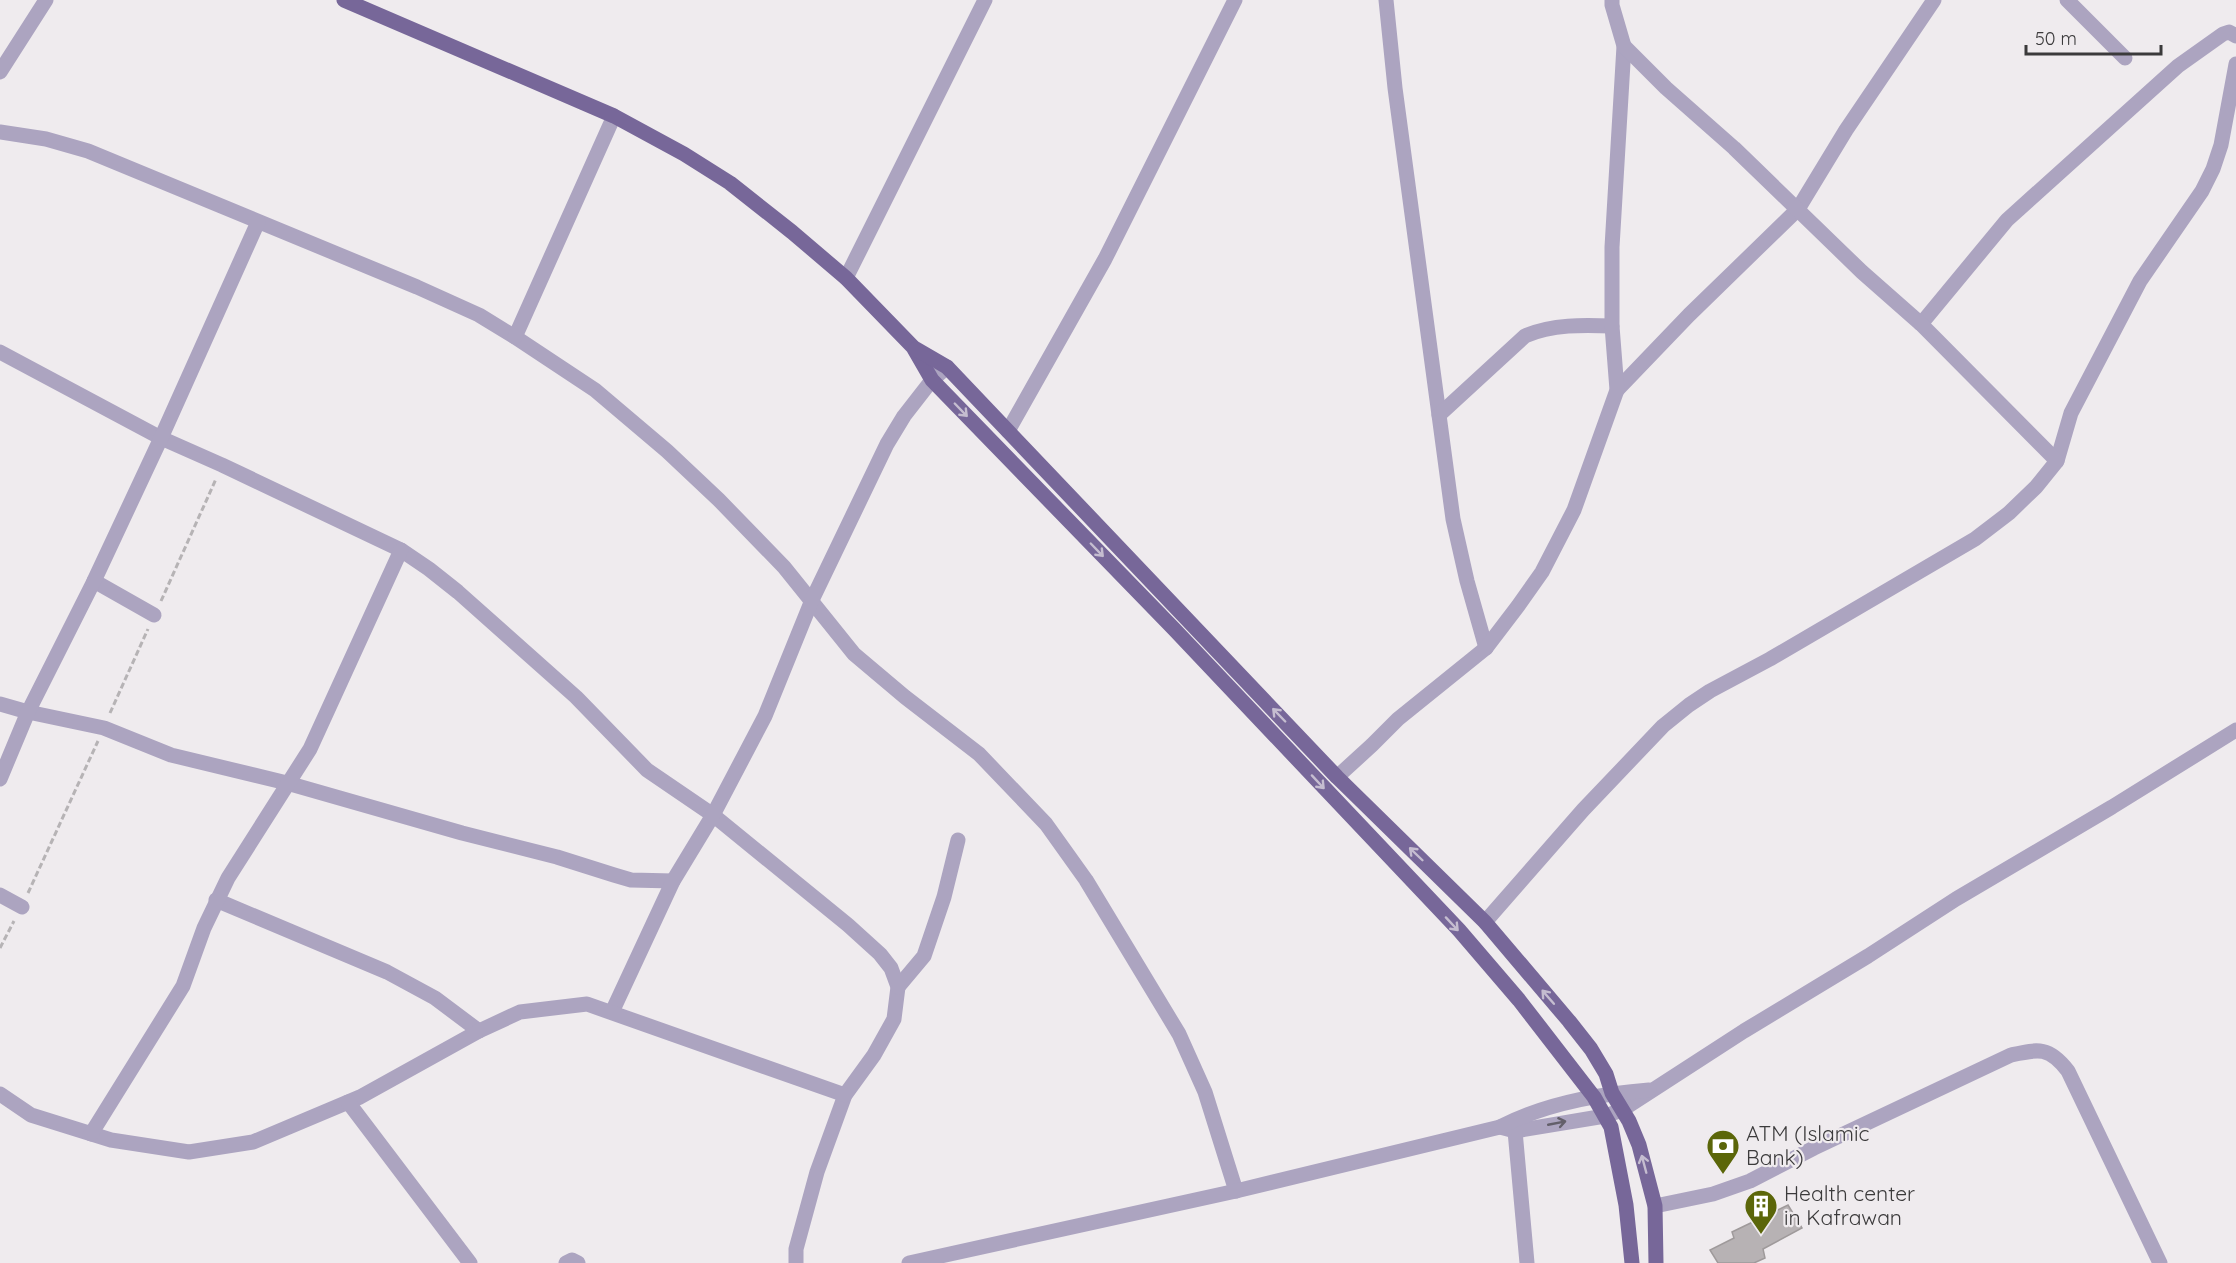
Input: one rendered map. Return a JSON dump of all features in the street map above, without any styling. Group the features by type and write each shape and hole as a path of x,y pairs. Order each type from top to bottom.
{"main road":[{"path":"344,0 614,116 684,154 730,183 846,278 913,347 932,380 1174,629 1458,930 1519,1000 1594,1097 1611,1127 1626,1205 1632,1263"},
{"path":"913,347 947,367 1337,777 1485,922 1591,1049 1606,1074 1612,1093 1629,1121 1639,1145 1655,1206 1656,1263"}],"street":[{"path":"0,72 46,0"},
{"path":"846,278 985,0"},
{"path":"1008,430 1105,259 1235,0"},
{"path":"1386,0 1395,88 1453,519 1485,648"},
{"path":"1612,0 1624,46 1612,247 1612,326 1617,390"},
{"path":"1337,777 1398,719 1485,648 1518,606 1542,572 1574,510 1617,390 1689,315 1798,209 1846,130 1935,0"},
{"path":"2067,0 2125,58"},
{"path":"1921,324 2007,220 2178,66 2223,34 2229,32 2236,36"},
{"path":"1624,46 1862,272 1921,324 2057,461"},
{"path":"1485,922 1583,810 1663,726 1680,712 1710,691 1770,659 1975,539 2009,513 2036,487 2057,461 2071,413 2140,281 2202,191 2213,169 2221,145 2236,64"},
{"path":"515,337 614,116"},
{"path":"0,132 46,139 88,151 417,287 479,315 595,390 667,451 719,500 783,567 854,654 979,754 1046,824 1086,880 1179,1034 1205,1092 1236,1191"},
{"path":"0,779 28,712 94,581 161,438 258,222"},
{"path":"1439,415 1526,336 1536,331 1572,325 1612,326"},
{"path":"0,352 161,438 401,550 429,569 560,682 648,770 713,815 880,954 891,968 898,987 894,1018 874,1055 845,1095 817,1172 796,1249 796,1263"},
{"path":"612,1012 673,881 713,815 765,717 812,600 887,444 904,416 932,380 947,367"},
{"path":"91,1134 183,986 216,900 310,749 401,550"},
{"path":"94,581 154,615"},
{"path":"0,704 104,728 171,755 287,783 462,833 557,857 632,880 673,881"},
{"path":"1500,1127 1515,1131 1605,1116 1622,1110 1965,893 2112,807 2236,730"},
{"path":"898,987 924,956 944,897 958,840"},
{"path":"0,896 22,906"},
{"path":"216,900 387,972 435,998 479,1031"},
{"path":"0,1094 31,1115 91,1134 111,1140 189,1152 253,1142 348,1102 479,1031 520,1012 587,1004 845,1095"},
{"path":"1655,1206 1713,1194 1750,1181 1814,1148 2011,1055 2036,1050 2048,1052 2058,1058 2068,1071 2160,1263"},
{"path":"909,1263 1236,1191 1500,1127 1528,1113 1594,1097 1651,1090"},
{"path":"348,1102 470,1263"},
{"path":"1515,1131 1527,1263"},
{"path":"566,1263 572,1260 578,1263"}],"path":[{"path":"0,948 22,906 104,728 222,465"}],"building":[{"name":"Health center in Kafrawan","path":"1788,1205 1802,1228 1763,1249 1765,1258 1754,1263 1718,1263 1710,1250 1734,1238 1732,1232"}],"place":[{"name":"ATM (Islamic Bank)","path":"1723,1175"},
{"name":"Health center in Kafrawan","path":"1761,1235"}]}
